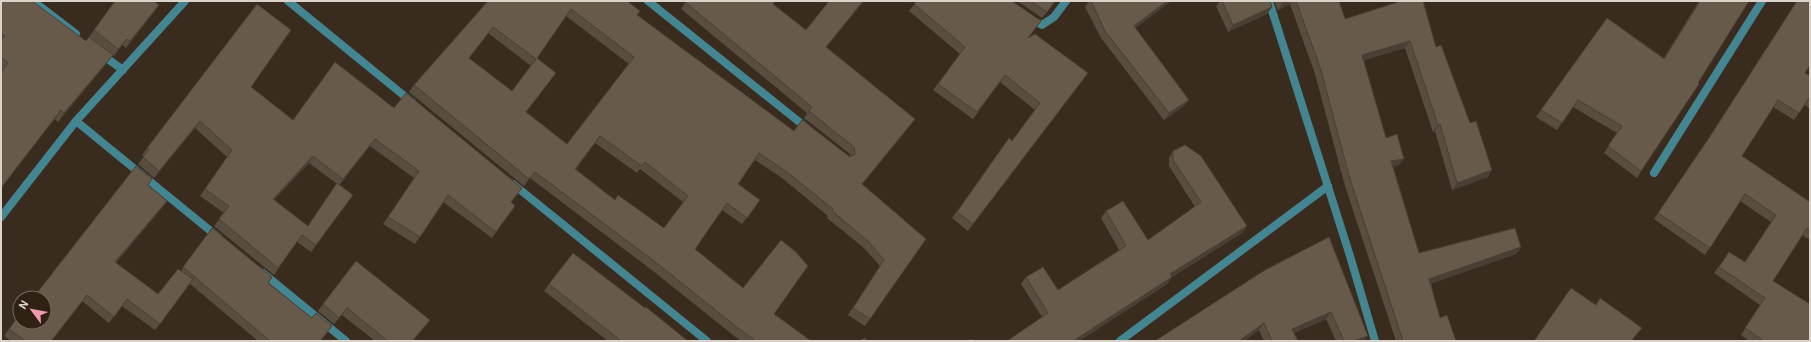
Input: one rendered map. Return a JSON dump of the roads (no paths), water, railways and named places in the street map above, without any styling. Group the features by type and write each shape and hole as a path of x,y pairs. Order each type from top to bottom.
{"street":[{"path":"33,1 81,38"},
{"path":"1,217 76,121 186,1"},
{"path":"288,1 417,106"},
{"path":"648,1 815,134"},
{"path":"1024,14 1042,25 1054,17 1066,1"},
{"path":"1269,1 1328,186 1375,341"},
{"path":"1654,173 1762,1"},
{"path":"93,47 123,70"},
{"path":"76,121 224,241"},
{"path":"503,176 707,341"},
{"path":"1120,341 1328,186"},
{"path":"254,266 346,341"}]}
